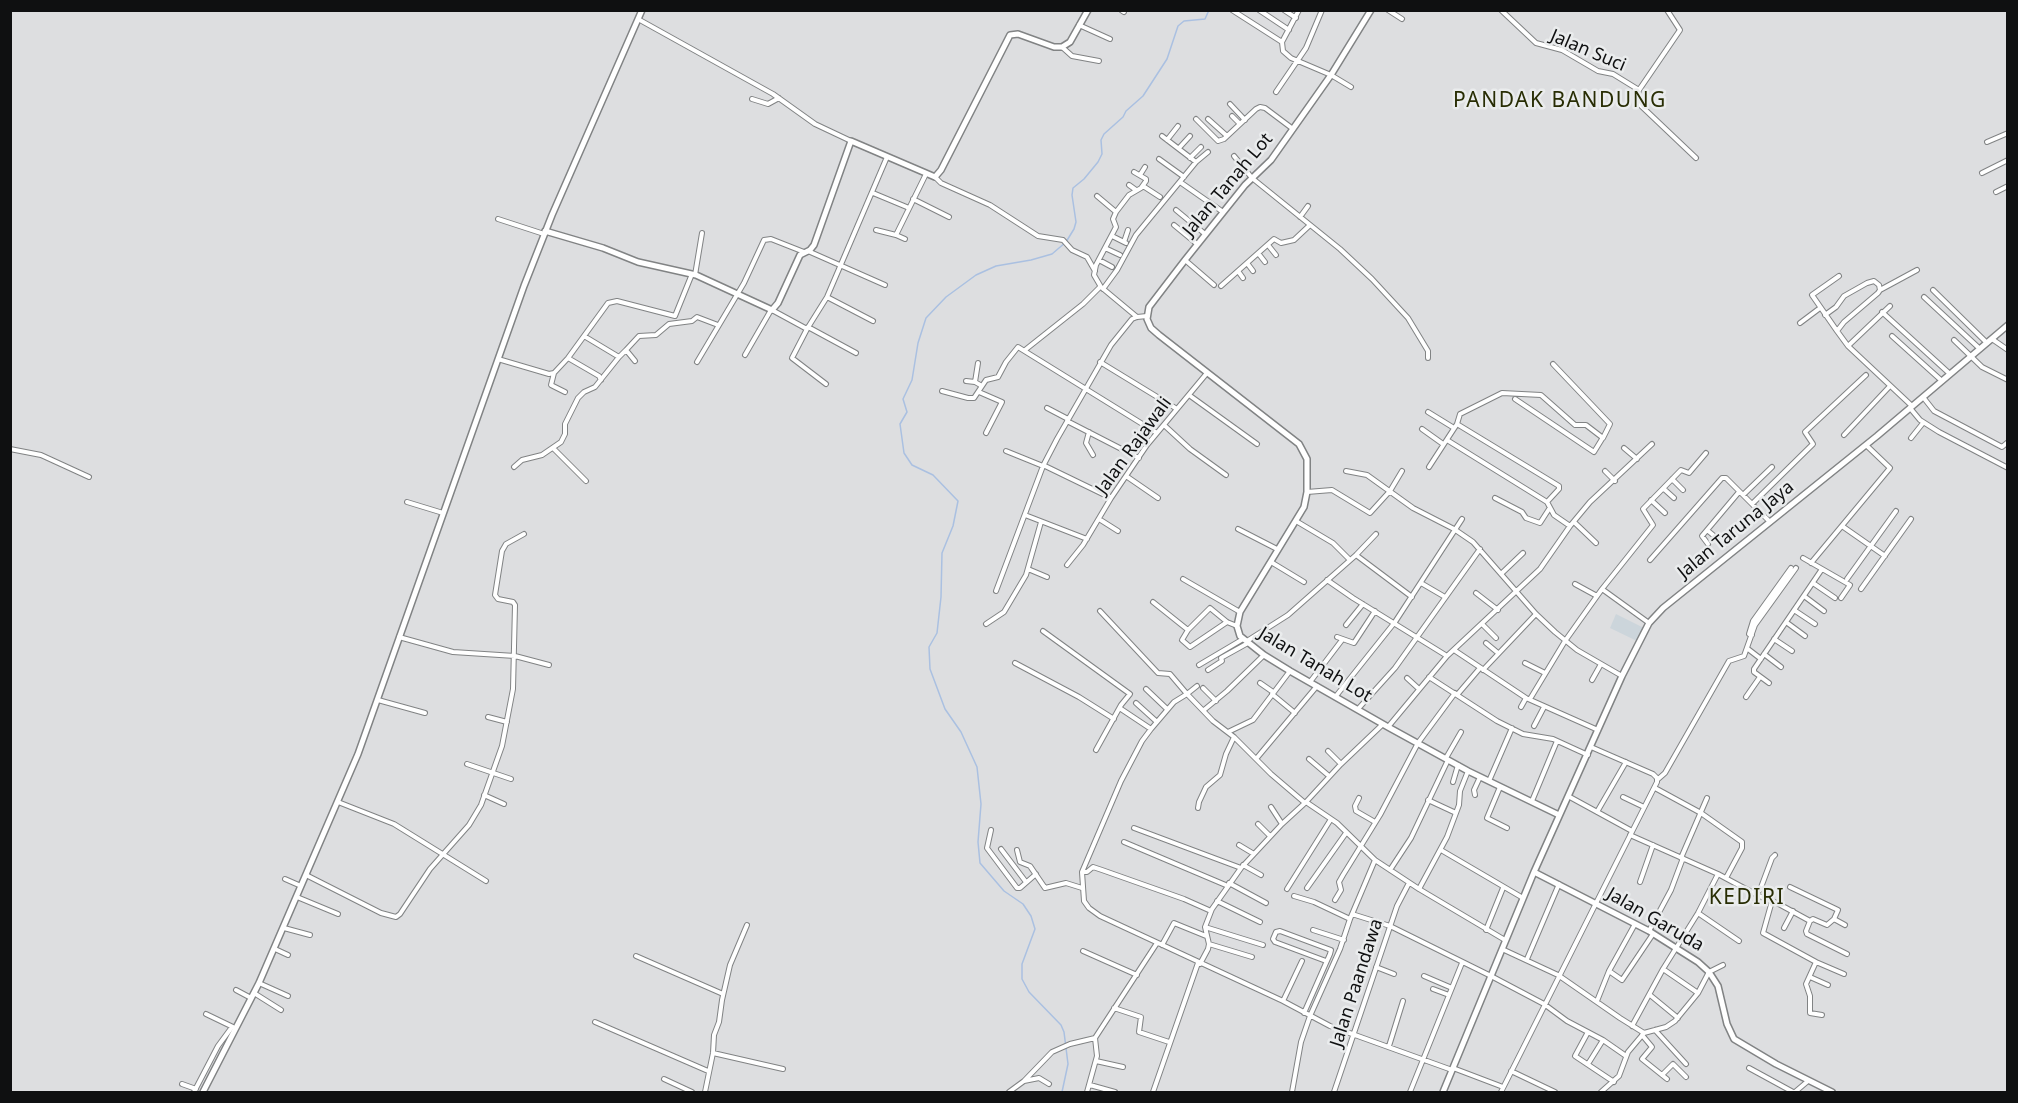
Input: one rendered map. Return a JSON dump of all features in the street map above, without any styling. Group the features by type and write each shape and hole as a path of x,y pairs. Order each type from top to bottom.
{"street":[{"path":"203,1092 275,949 338,802 378,700 545,232 642,10"},
{"path":"934,177 968,119 1010,35 1018,34 1054,47 1062,47 1069,43 1088,10"},
{"path":"1232,10 1282,42"},
{"path":"1259,10 1289,30"},
{"path":"1284,10 1296,18"},
{"path":"1299,10 1282,42 1283,51 1291,58 1331,75 1351,87"},
{"path":"1276,92 1306,48 1322,10"},
{"name":"Jalan Tanah Lot","path":"1371,10 1331,75 1266,166 1252,178 1197,244 1149,308 1147,316 1152,329 1301,447 1308,464 1304,507 1240,612 1237,626 1246,641 1264,655 1358,710 1468,771 1559,815"},
{"path":"1388,10 1402,19"},
{"name":"Jalan Suci","path":"1501,10 1536,44 1562,50 1598,70 1613,74 1639,90"},
{"path":"1667,10 1680,30 1639,90 1636,98 1637,104 1696,158"},
{"path":"638,19 779,98 808,119 1000,210 1038,236 1063,240 1074,251 1087,257 1095,270"},
{"path":"1079,25 1110,39"},
{"path":"1062,47 1078,58 1099,61"},
{"path":"752,99 768,104 779,98"},
{"path":"1230,104 1245,120"},
{"path":"1196,118 1218,141 1227,136 1256,109 1262,107 1293,129"},
{"path":"1232,116 1240,124"},
{"path":"1208,119 1227,136"},
{"path":"1167,140 1178,126"},
{"path":"1987,142 2007,133"},
{"path":"1162,136 1196,162"},
{"path":"1179,148 1190,136"},
{"path":"745,355 771,310 778,303 800,255 814,245 851,141"},
{"path":"1190,158 1201,147"},
{"path":"1025,350 1102,288 1117,270 1132,240 1196,162 1208,152"},
{"path":"1234,156 1252,178 1360,267 1402,311 1428,351 1428,358"},
{"path":"826,384 792,358 827,297 887,157"},
{"path":"1159,159 1184,177"},
{"path":"1982,173 2007,160"},
{"path":"1140,175 1145,167"},
{"path":"1134,172 1146,180 1143,186 1127,198 1116,212 1113,219 1116,227 1099,260 1095,278 1102,288 1137,316 1147,316"},
{"path":"896,235 926,174"},
{"path":"1180,182 1223,212"},
{"path":"1129,185 1136,190"},
{"path":"1143,186 1160,197"},
{"path":"1996,192 2007,186"},
{"path":"873,193 909,208"},
{"path":"1097,196 1116,212"},
{"path":"913,199 949,217"},
{"path":"1300,217 1308,206"},
{"path":"1176,210 1205,234"},
{"path":"498,219 603,248 638,261 693,274 737,293 856,353"},
{"path":"1174,225 1197,244"},
{"path":"1221,286 1274,239 1281,243 1294,240 1310,225"},
{"path":"876,230 905,239"},
{"path":"1112,236 1125,242 1128,230"},
{"path":"565,392 551,385 554,373 568,358 602,309 611,302 622,302 676,315 693,274 702,233"},
{"path":"697,362 737,293 764,240 771,239 805,251 885,285"},
{"path":"1268,244 1276,255"},
{"path":"1105,248 1120,255"},
{"path":"1258,253 1265,262"},
{"path":"1099,260 1112,267"},
{"path":"1185,260 1214,285"},
{"path":"1247,263 1253,271"},
{"path":"1837,332 1844,322 1880,290 1917,270"},
{"path":"1238,271 1243,278"},
{"path":"1839,276 1812,295 1848,346 1911,407 1920,420 2007,468"},
{"path":"1826,315 1844,296 1867,283 1874,281 1879,285 1880,290"},
{"path":"1933,290 1990,341 2004,348"},
{"path":"827,297 873,321"},
{"path":"1924,297 1981,349"},
{"path":"1848,346 1890,306"},
{"path":"1800,323 1820,308"},
{"path":"1882,312 1950,374"},
{"path":"996,591 1043,466 1100,362 1121,332 1137,316"},
{"path":"514,467 522,460 542,455 564,439 565,424 578,398 602,380 639,336 656,335 669,324 692,321 697,317 718,326"},
{"name":"Jalan Taruna Jaya","path":"1559,815 1622,676 1649,623 1663,608 1972,357 2007,325"},
{"path":"584,336 619,357"},
{"path":"1892,336 1942,381"},
{"path":"1954,340 1981,367 2007,380"},
{"path":"942,391 974,398 986,380 998,377 1018,346 1156,433"},
{"path":"626,350 635,361"},
{"path":"568,358 602,380"},
{"path":"498,359 549,374 554,373"},
{"path":"1100,362 1177,409"},
{"path":"975,382 978,363"},
{"path":"1515,399 1594,452 1611,425 1553,364"},
{"name":"Jalan Rajawali","path":"1067,565 1087,539 1125,476 1156,433 1207,373"},
{"path":"1752,504 1813,444 1805,432 1866,375"},
{"path":"966,381 982,386"},
{"path":"1844,435 1890,386"},
{"path":"979,392 1002,402 986,433"},
{"path":"1429,467 1455,426 1458,416 1498,394 1539,394 1575,425 1586,424 1603,438"},
{"path":"1189,395 1257,444"},
{"path":"1923,397 1934,411 2002,447 2007,442"},
{"path":"1047,408 1138,458"},
{"path":"1428,411 1559,486 1547,502"},
{"path":"1911,438 1920,420"},
{"path":"1164,425 1190,449 1226,475"},
{"path":"1422,429 1547,502 1554,515 1570,526"},
{"path":"1089,432 1086,443 1093,455"},
{"path":"1153,1092 1169,1042 1199,963 1209,944 1205,927 1211,911 1242,866 1282,824 1306,803 1341,764 1385,725 1447,656 1540,569 1590,502 1652,444"},
{"path":"1811,563 1890,468 1865,445"},
{"path":"553,448 586,481"},
{"path":"1624,448 1637,459"},
{"path":"10,449 41,455 89,477"},
{"path":"1006,451 1111,498"},
{"path":"1521,707 1602,589 1653,525 1642,510 1681,470 1689,473 1706,453"},
{"path":"1708,544 1702,537 1707,530 1741,494 1772,467"},
{"path":"1346,471 1363,473 1413,508 1454,529 1480,549 1536,614 1565,641 1622,676"},
{"path":"1307,492 1328,490 1336,492 1370,513 1390,490 1401,471"},
{"path":"1605,471 1615,481"},
{"path":"1125,476 1158,498"},
{"path":"1650,560 1722,478 1726,478 1770,522"},
{"path":"1672,479 1683,490"},
{"path":"1663,488 1674,498"},
{"path":"1495,498 1522,512 1526,518 1540,523 1549,509"},
{"path":"1651,500 1665,513"},
{"path":"407,502 443,513"},
{"path":"1847,579 1896,511"},
{"path":"1025,515 1087,539"},
{"path":"1099,519 1118,531"},
{"path":"1336,696 1395,622 1462,519"},
{"path":"1861,589 1911,519"},
{"path":"1296,521 1332,543 1349,559"},
{"path":"986,624 1004,612 1028,569 1041,522"},
{"path":"1574,522 1596,543"},
{"path":"1842,526 1885,556"},
{"path":"1238,529 1277,549"},
{"path":"1707,530 1724,544"},
{"path":"306,874 389,916 396,916 400,914 430,869 469,825 493,772 507,723 513,689 515,605 513,602 498,599 495,592 503,547 524,534"},
{"path":"1208,670 1222,661 1221,658 1288,615 1356,555 1376,534"},
{"path":"1358,710 1388,676 1480,549"},
{"path":"1501,574 1524,553"},
{"path":"1356,555 1412,597"},
{"path":"1803,558 1850,585 1838,598 1813,583"},
{"path":"1270,561 1304,582"},
{"path":"1197,686 1167,709 1142,741 1120,781 1082,872 1084,901 1092,911 1283,1001 1330,1026 1453,1069 1503,1090 1558,975 1655,788 1657,780 1665,773 1729,661 1740,659 1748,650 1755,625 1794,568"},
{"path":"1028,569 1047,577"},
{"path":"1769,683 1754,670 1822,569"},
{"path":"1184,579 1240,612"},
{"path":"1328,580 1447,656"},
{"path":"1421,583 1445,597"},
{"path":"1575,584 1597,596"},
{"path":"1602,589 1649,623"},
{"path":"1476,593 1498,610"},
{"path":"1804,596 1824,611"},
{"path":"1153,602 1188,630"},
{"path":"1346,625 1363,604"},
{"path":"1227,622 1190,648 1182,639 1210,608 1227,622 1237,626"},
{"path":"1794,610 1815,624"},
{"path":"1100,611 1157,672 1170,674 1213,721 1234,737 1306,803 1331,819 1375,860 1505,940"},
{"path":"1338,637 1354,643 1375,611"},
{"path":"1335,900 1341,890 1339,881 1375,822 1418,743 1456,694 1536,614"},
{"path":"1786,621 1805,636"},
{"path":"1482,624 1496,638"},
{"path":"1043,631 1130,695 1121,705 1121,709 1096,750"},
{"path":"399,637 453,651 515,656 549,665"},
{"path":"1774,639 1792,651"},
{"path":"1310,682 1342,640"},
{"path":"1199,665 1246,641"},
{"path":"1486,643 1498,653"},
{"path":"1454,650 1528,699 1598,730"},
{"path":"1748,650 1781,667"},
{"path":"1204,710 1264,655"},
{"path":"1015,663 1114,719"},
{"path":"1525,663 1545,673"},
{"path":"1592,680 1600,664"},
{"path":"1227,733 1253,720 1290,671"},
{"path":"1429,677 1512,728 1530,736 1557,741 1588,755"},
{"path":"1746,697 1760,677"},
{"path":"1407,678 1419,689"},
{"path":"1260,683 1295,712"},
{"path":"1256,759 1317,686"},
{"path":"1203,688 1216,701"},
{"path":"1146,689 1167,709"},
{"path":"378,700 425,713"},
{"path":"1136,703 1157,722"},
{"path":"1534,726 1544,707"},
{"path":"1121,709 1151,729"},
{"path":"488,717 507,723"},
{"path":"1489,781 1512,728"},
{"path":"1390,870 1411,838 1461,732"},
{"path":"1198,808 1204,790 1220,775 1234,737"},
{"path":"1532,801 1557,741"},
{"path":"1591,747 1653,774 1657,780"},
{"path":"1328,751 1341,764"},
{"path":"1309,759 1329,776"},
{"path":"1597,812 1626,762"},
{"path":"468,764 511,779"},
{"path":"1453,782 1458,765"},
{"path":"1419,889 1441,850 1459,805 1460,791 1468,771"},
{"path":"1475,795 1474,790 1480,777"},
{"path":"1500,786 1487,818 1507,828"},
{"path":"1655,788 1701,813 1742,842 1742,848 1726,878"},
{"path":"484,795 504,804"},
{"path":"1568,796 1653,845 1756,892 1810,921 1813,919 1826,925 1839,911 1790,887"},
{"path":"1623,797 1644,807"},
{"path":"1359,798 1355,806 1356,811 1375,822"},
{"path":"1609,971 1622,980 1651,932 1671,890 1707,798"},
{"path":"1428,800 1456,813"},
{"path":"338,802 394,824 486,881"},
{"path":"1271,807 1282,824"},
{"path":"1443,1092 1559,815"},
{"path":"1287,889 1331,819"},
{"path":"1258,824 1270,836"},
{"path":"1134,828 1261,874"},
{"path":"991,830 986,844 990,853 1017,888 1036,874"},
{"path":"1307,888 1346,832"},
{"path":"1124,843 1229,884 1266,903"},
{"path":"1239,845 1254,854"},
{"path":"1640,882 1653,845"},
{"path":"1001,849 1026,882"},
{"path":"1017,850 1020,862 1030,866 1046,888 1066,883 1082,888"},
{"path":"1441,850 1523,898"},
{"path":"1756,892 1775,855"},
{"path":"1292,1092 1299,1048 1310,1016 1344,940 1351,916 1375,860"},
{"path":"1082,872 1087,872 1094,867 1211,911"},
{"name":"Jalan Garuda","path":"1534,872 1651,932 1676,947 1709,972 1720,993 1727,1024 1734,1039 1808,1081"},
{"path":"1632,1026 1718,874"},
{"path":"285,879 302,886"},
{"name":"Jalan Paandawa","path":"1334,1092 1397,906 1409,883"},
{"path":"1527,959 1559,884"},
{"path":"1486,930 1503,888"},
{"path":"1294,896 1351,916 1390,926 1544,1004 1561,1017 1603,1040 1626,1056"},
{"path":"297,897 338,914"},
{"path":"1217,901 1260,922"},
{"path":"1772,901 1763,933 1816,962 1844,974"},
{"path":"1784,928 1793,912"},
{"path":"1698,913 1739,941"},
{"path":"1834,919 1845,925"},
{"path":"1810,921 1807,934 1847,954"},
{"path":"1087,1092 1096,1061 1095,1038 1174,923 1207,936"},
{"path":"1596,1001 1609,971 1635,924"},
{"path":"705,1092 713,1053 714,1035 719,1022 730,965 747,926"},
{"path":"1205,927 1263,945"},
{"path":"284,928 309,935"},
{"path":"1313,930 1344,940"},
{"path":"1304,1013 1326,961 1330,948 1280,931 1276,932 1273,939 1275,942 1326,961"},
{"path":"1209,944 1252,957"},
{"path":"275,949 288,955"},
{"path":"1502,949 1558,975 1643,1034 1652,1047 1642,1059 1667,1079"},
{"path":"1083,951 1137,975"},
{"path":"636,956 723,994"},
{"path":"1283,1001 1302,961"},
{"path":"1816,962 1806,984 1810,996 1810,1013 1822,1015"},
{"path":"1410,1092 1462,963"},
{"path":"1601,1092 1614,1082 1626,1056 1643,1034 1671,1025 1698,993 1709,972 1723,965"},
{"path":"1376,967 1394,974"},
{"path":"1663,969 1698,993"},
{"path":"1424,976 1452,988"},
{"path":"1810,977 1828,985"},
{"path":"259,983 288,996"},
{"path":"1433,989 1449,995"},
{"path":"236,990 281,1010"},
{"path":"1650,995 1678,1018"},
{"path":"1389,1046 1403,1001"},
{"path":"1114,1008 1141,1017 1139,1032 1169,1042"},
{"path":"206,1014 234,1028"},
{"path":"595,1022 708,1071"},
{"path":"182,1084 195,1091 222,1040 234,1028"},
{"path":"1654,1030 1686,1064"},
{"path":"1588,1032 1575,1056 1614,1082"},
{"path":"1009,1092 1024,1081 1052,1052 1070,1044 1095,1038"},
{"path":"1588,1064 1603,1040"},
{"path":"713,1053 783,1070"},
{"path":"1096,1061 1123,1067"},
{"path":"1662,1075 1673,1064 1686,1077"},
{"path":"1749,1068 1794,1092 1808,1081 1832,1092"},
{"path":"206,1070 212,1073"},
{"path":"1511,1071 1555,1092"},
{"path":"1024,1081 1039,1078 1049,1084"},
{"path":"664,1079 692,1092"},
{"path":"1090,1085 1115,1092"}],"shaded area":[{"path":"1616,614 1644,628 1637,641 1610,628"}],"waterway":[{"path":"1062,1092 1068,1064 1064,1032 1061,1025 1029,992 1022,979 1022,964 1035,929 1031,916 1023,904 1004,891 980,863 978,842 981,804 977,767 961,732 945,709 930,669 929,647 937,633 941,597 942,553 953,526 958,501 933,475 912,465 904,453 900,424 907,412 903,399 912,380 918,343 926,318 946,297 976,275 996,266 1052,254 1066,242 1076,222 1073,188 1098,162 1102,154 1101,140 1104,134 1143,96 1167,59 1178,26 1184,21 1205,19 1209,10"}],"district":[{"name":"PANDAK BANDUNG","path":"1560,101"},
{"name":"KEDIRI","path":"1747,898"}]}
